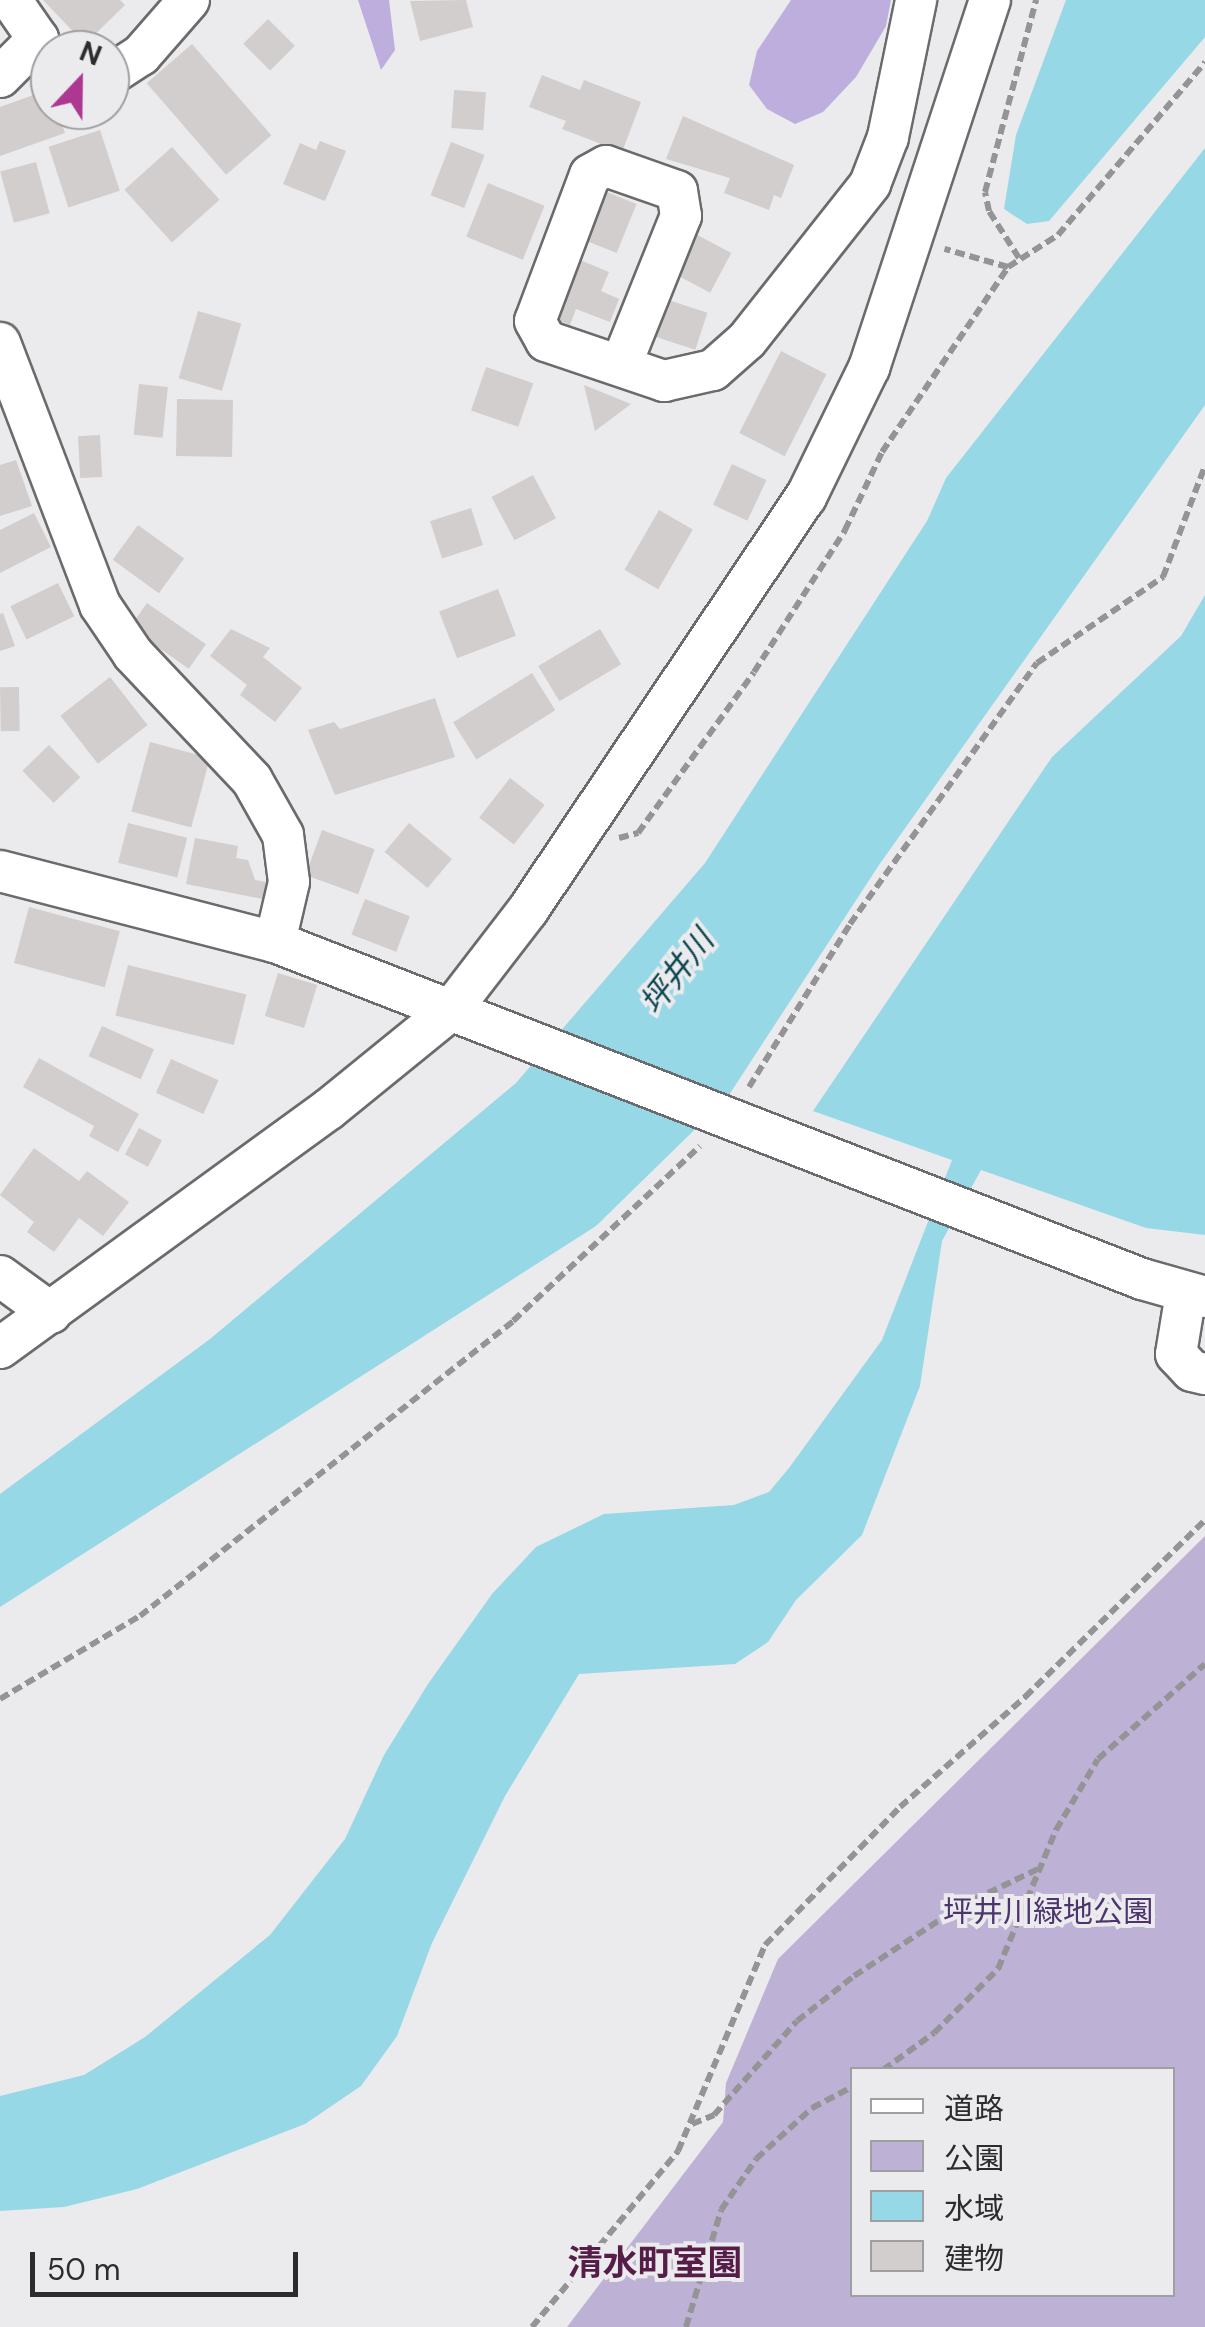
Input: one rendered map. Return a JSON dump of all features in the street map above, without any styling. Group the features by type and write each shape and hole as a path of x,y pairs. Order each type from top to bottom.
{"street":[{"path":"11,0 33,30"},
{"path":"130,62 141,55 188,0"},
{"path":"621,365 681,216 677,192 606,166 590,175 535,321 546,341 664,380 714,370 747,340 870,184 888,136 916,0"},
{"path":"0,1348 451,1010 528,910 806,498 869,368 990,0"},
{"path":"0,77 30,56"},
{"path":"870,184 925,204"},
{"path":"0,343 100,605 134,654 252,780 283,835 288,882 275,942"},
{"path":"0,871 275,942 1142,1279 1195,1295 1176,1354 1192,1371 1205,1374"},
{"path":"0,1276 51,1313"}],"path":[{"path":"1019,258 989,211 985,192 1036,0"},
{"path":"1008,268 1058,235 1205,62"},
{"path":"0,1699 140,1616 513,1321 714,1114 1038,663 1162,577 1205,466"},
{"path":"532,2327 678,2150 766,1944 900,1807 1025,1697 1205,1520"},
{"path":"888,2067 934,2033 998,1969 1040,1868 1098,1759 1205,1664"},
{"path":"691,2124 714,2115 797,2021 854,1976 962,1906 1040,1868"},
{"path":"686,2327 721,2210 756,2159 812,2108 850,2088"}],"green space":[{"name":"坪井川緑地公園","path":"1205,1536 1205,2327 567,2327 723,2122 726,2083 778,1959"}],"shaded area":[{"path":"358,0 389,0 395,50 381,70"},
{"path":"791,0 891,0 886,26 856,77 823,112 795,124 767,109 749,85 757,51"}],"water":[{"path":"1066,0 1205,0 1205,37 1049,221 1027,224 1004,209 1016,135"},
{"name":"坪井川","path":"1205,148 1205,405 879,865 727,1098 596,1226 0,1607 0,1494 210,1339 516,1083 705,863 927,521 946,478"},
{"path":"1205,595 1205,1235 1146,1228 981,1170 942,1241 920,1386 862,1535 796,1600 768,1642 735,1664 579,1674 505,1796 432,1943 397,2036 361,2086 305,2124 137,2189 64,2207 0,2211 0,2096 84,2075 145,2037 270,1935 345,1839 384,1755 428,1684 492,1594 536,1547 604,1514 734,1505 769,1492 789,1468 882,1340 952,1160 813,1111 1052,757 1181,636"}],"building":[{"path":"43,0 120,0 125,5 99,30 72,30"},
{"path":"466,0 473,27 420,41 410,1"},
{"path":"268,19 295,46 270,71 243,44"},
{"path":"192,44 271,135 226,175 147,83"},
{"path":"542,75 580,90 584,80 641,102 622,152 562,129 566,121 529,107"},
{"path":"454,90 486,92 483,130 451,128"},
{"path":"30,96 30,130 65,133 0,156 0,107"},
{"path":"683,116 794,165 781,198 774,195 769,210 724,193 730,178 666,159"},
{"path":"100,130 120,191 68,208 49,147"},
{"path":"320,141 346,151 325,201 283,184 300,143 316,150"},
{"path":"451,142 485,155 464,208 431,195"},
{"path":"172,147 220,200 172,243 124,190"},
{"path":"36,162 50,213 14,223 0,172"},
{"path":"488,183 545,206 523,260 466,237"},
{"path":"592,186 637,204 617,253 572,235"},
{"path":"688,230 731,253 710,293 667,270"},
{"path":"568,255 609,272 601,291 619,299 610,322 576,309 570,325 545,315"},
{"path":"656,296 707,313 695,350 644,333"},
{"path":"198,311 241,323 222,391 179,378"},
{"path":"781,351 826,374 785,456 739,433"},
{"path":"486,367 533,383 518,427 471,410"},
{"path":"139,384 168,387 163,438 134,435"},
{"path":"584,385 631,404 595,431"},
{"path":"177,399 233,400 232,457 176,456"},
{"path":"100,435 102,477 80,478 78,436"},
{"path":"16,460 32,506 0,516 0,465"},
{"path":"732,464 766,480 747,521 713,505"},
{"path":"533,475 556,518 515,540 492,497"},
{"path":"471,508 483,545 442,558 430,521"},
{"path":"659,510 693,530 658,589 624,570"},
{"path":"34,513 51,547 0,573 0,530"},
{"path":"138,525 184,559 159,593 113,560"},
{"path":"58,583 74,616 27,639 10,606"},
{"path":"498,589 516,636 457,658 439,612"},
{"path":"147,603 206,644 189,669 130,628"},
{"path":"3,613 15,646 0,651 0,614"},
{"path":"231,629 270,648 263,657 302,688 275,722 240,695 247,685 210,656"},
{"path":"600,629 621,664 559,701 538,666"},
{"path":"532,673 555,710 476,760 453,722"},
{"path":"110,677 148,725 98,764 60,716"},
{"path":"0,687 19,687 20,731 1,731"},
{"path":"435,698 455,757 335,795 308,730 334,722 340,729"},
{"path":"150,742 210,758 191,828 131,812"},
{"path":"49,745 80,777 54,803 22,771"},
{"path":"510,778 545,805 514,844 479,817"},
{"path":"128,823 187,838 177,878 118,863"},
{"path":"409,823 452,859 427,888 385,852"},
{"path":"322,830 375,849 358,894 306,875"},
{"path":"195,838 238,846 236,858 248,860 255,880 266,882 263,899 186,884"},
{"path":"365,899 410,916 396,952 351,934"},
{"path":"29,907 120,931 105,987 14,963"},
{"path":"128,965 246,995 234,1045 115,1015"},
{"path":"278,973 317,985 304,1028 265,1016"},
{"path":"102,1026 154,1049 141,1079 89,1056"},
{"path":"39,1058 139,1114 118,1152 89,1136 94,1126 23,1087"},
{"path":"171,1059 219,1080 203,1114 156,1093"},
{"path":"139,1128 162,1140 148,1167 125,1154"},
{"path":"34,1148 79,1181 87,1171 129,1202 103,1236 79,1218 54,1252 27,1232 34,1222 0,1195"}],"district":[{"name":"清水町室園","path":"655,2263"}]}
